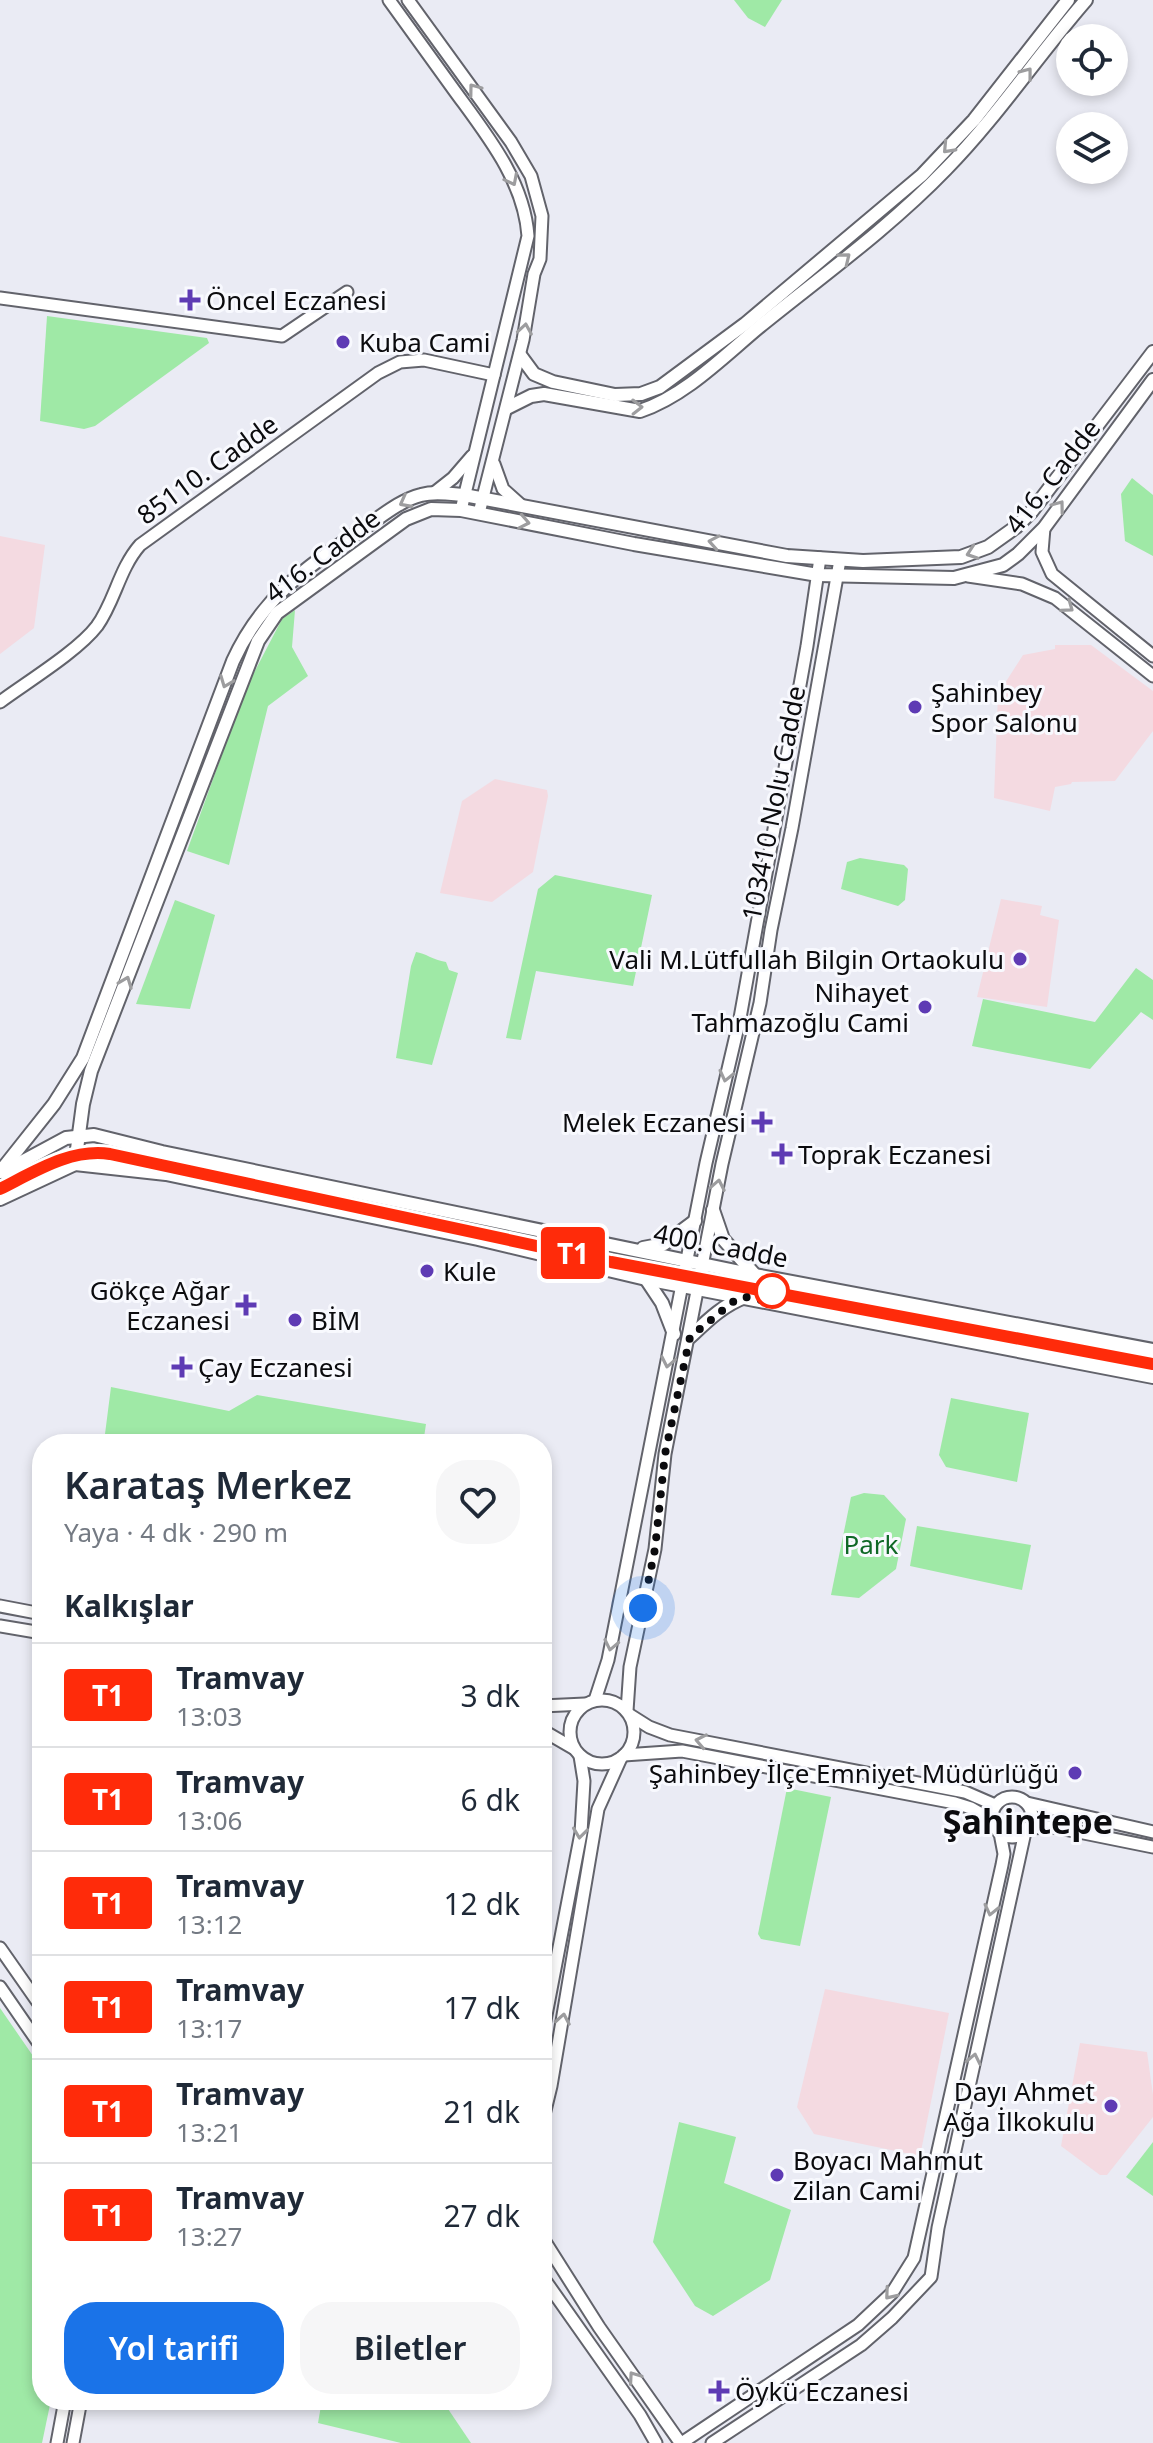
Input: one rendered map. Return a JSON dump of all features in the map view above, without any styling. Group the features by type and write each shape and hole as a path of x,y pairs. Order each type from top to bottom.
{"main road":[{"path":"520,355 534,374 553,382 615,395 641,394 660,387 745,324 922,175 974,120 1068,0"},
{"path":"507,408 531,396 554,395 640,411 654,406 689,383 863,243 943,172 990,120 1086,0"},
{"path":"0,1173 54,1104 83,1058 233,661 248,630 270,601 302,571 394,508 416,496 434,493 464,495 787,556 863,561 961,557 988,547 1016,527 1038,504 1153,352"},
{"path":"531,396 528,383 534,374"},
{"name":"416. Cadde","path":"75,1164 91,1071 258,641 277,613 406,519 431,509 461,510 634,544 818,575 968,576 1003,565 1044,528 1153,380"},
{"path":"83,1104 85,1120 98,1136"},
{"name":"400. Cadde","path":"0,1173 66,1138 98,1136 703,1265 1153,1350"},
{"path":"0,1199 75,1164"},
{"name":"400. Cadde","path":"75,1164 166,1174 478,1239 646,1279 1153,1377"},
{"path":"713,1210 723,1239 755,1275"},
{"path":"632,1250 664,1244 695,1221"},
{"path":"646,1279 662,1303 674,1334"},
{"path":"690,1337 734,1301 745,1297"}],"street":[{"path":"389,0 489,138 516,185 527,219 528,236 461,510"},
{"path":"408,0 498,121 531,176 542,216 540,259 534,274 520,355 479,513"},
{"path":"0,298 282,336 347,292"},
{"name":"85110. Cadde","path":"0,702 85,641 107,610 124,566 140,545 378,373 400,362 424,360 494,375"},
{"path":"434,493 453,478 474,452"},
{"path":"493,460 503,489 514,501 529,508"},
{"path":"1044,528 1042,552 1052,574 1153,656"},
{"path":"552,1984 581,1833 584,1781 570,1729 578,1710 591,1702 608,1660 695,1221 740,1018 820,558"},
{"name":"103410 Nolu Cadde","path":"628,1713 630,1667 655,1549 665,1454 713,1210 760,1003 840,560"},
{"name":"416. Cadde","path":"968,576 1022,584 1055,598 1153,676"},
{"path":"809,631 828,634"},
{"path":"0,1606 32,1612"},
{"path":"0,1626 32,1631"},
{"path":"552,1705 615,1702 649,1727 670,1735 965,1792 995,1805"},
{"path":"552,2080 598,1809 634,1737 634,1726 628,1713"},
{"path":"552,1736 597,1764 607,1764 622,1757 682,1751 955,1803 992,1820 1000,1833 1004,1854 919,2242 910,2266 892,2293 858,2325 680,2442 599,2327 552,2253"},
{"path":"992,1820 995,1805 1003,1798 1013,1796 1027,1803 1153,1832"},
{"path":"712,2443 861,2345 931,2277 938,2228 1032,1818 1027,1803"},
{"path":"1000,1833 1010,1837 1027,1830 1054,1827 1153,1847"},
{"path":"0,1948 32,1994"},
{"path":"0,1987 32,2033"},
{"path":"910,2266 931,2277"},
{"path":"552,2290 640,2415 656,2443"},
{"path":"57,2443 63,2410"},
{"path":"73,2443 79,2410"}],"shaded area":[{"path":"0,536 45,545 34,628 0,654"},
{"path":"1055,645 1091,645 1153,691 1153,731 1115,781 1072,782 1055,787 1050,811 994,798 998,694 1023,655 1055,649"},
{"path":"495,779 547,790 533,872 492,902 440,893 462,801"},
{"name":"Vali M.Lütfullah Bilgin Ortaokulu","path":"1001,899 1042,906 1040,915 1059,920 1047,1007 977,997"},
{"path":"825,1989 949,2013 920,2156 814,2134 797,2107"},
{"name":"Dayı Ahmet Ağa İlkokulu","path":"1080,2043 1147,2052 1153,2117 1107,2175 1100,2175 1061,2146"}],"green space":[{"path":"734,0 782,0 765,27 748,18"},
{"path":"47,316 207,338 209,343 95,426 84,429 40,421"},
{"path":"1132,478 1153,495 1153,556 1125,541 1121,494"},
{"path":"295,610 292,647 308,676 268,706 229,865 187,851 246,688 282,619"},
{"path":"860,858 904,865 908,869 905,900 898,906 841,889 847,862"},
{"path":"555,875 652,895 633,986 536,971 521,1040 506,1038 538,889"},
{"path":"175,900 215,915 190,1009 136,1004"},
{"path":"416,952 446,962 449,970 458,973 432,1065 396,1058"},
{"path":"1136,968 1153,980 1153,1020 1141,1012 1090,1069 972,1046 983,999 1095,1022"},
{"path":"111,1387 229,1411 257,1395 426,1424 424,1434 105,1434"},
{"path":"951,1398 1029,1413 1017,1482 946,1467 939,1455"},
{"name":"Park","path":"864,1493 884,1495 906,1519 896,1569 859,1598 831,1595 851,1497"},
{"name":"Park","path":"917,1526 1031,1545 1022,1590 910,1566"},
{"path":"787,1788 831,1797 800,1946 761,1939 758,1934"},
{"path":"0,2008 32,2054 32,2410 49,2410 42,2443 0,2443"},
{"path":"679,2122 736,2137 724,2183 791,2210 770,2280 713,2316 695,2306 653,2242"},
{"path":"1153,2142 1153,2196 1126,2177"},
{"path":"320,2410 449,2410 471,2443 401,2443 318,2423"}],"tram line":[{"path":"0,1185 69,1153 115,1150 613,1259 1153,1360"},
{"name":"T1","path":"0,1189 67,1157 97,1152 611,1262 1153,1364"}],"place":[{"name":"Öncel Eczanesi","path":"190,300"},
{"name":"Kuba Cami","path":"343,342"},
{"name":"Şahinbey Spor Salonu","path":"915,707"},
{"name":"Vali M.Lütfullah Bilgin Ortaokulu","path":"1020,959"},
{"name":"Nihayet Tahmazoğlu Cami","path":"925,1007"},
{"name":"Melek Eczanesi","path":"762,1122"},
{"name":"Toprak Eczanesi","path":"782,1154"},
{"name":"Kule","path":"427,1271"},
{"name":"Gökçe Ağar Eczanesi","path":"246,1305"},
{"name":"BİM","path":"295,1320"},
{"name":"Çay Eczanesi","path":"182,1367"},
{"name":"Şahinbey İlçe Emniyet Müdürlüğü","path":"1075,1773"},
{"name":"Dayı Ahmet Ağa İlkokulu","path":"1111,2106"},
{"name":"Boyacı Mahmut Zilan Cami","path":"777,2175"},
{"name":"Öykü Eczanesi","path":"719,2391"}],"district":[{"name":"Şahintepe","path":"1028,1821"}],"route":[{"path":"643,1608 655,1549 665,1454 690,1337 734,1301 745,1297 772,1302 772,1291"}]}
